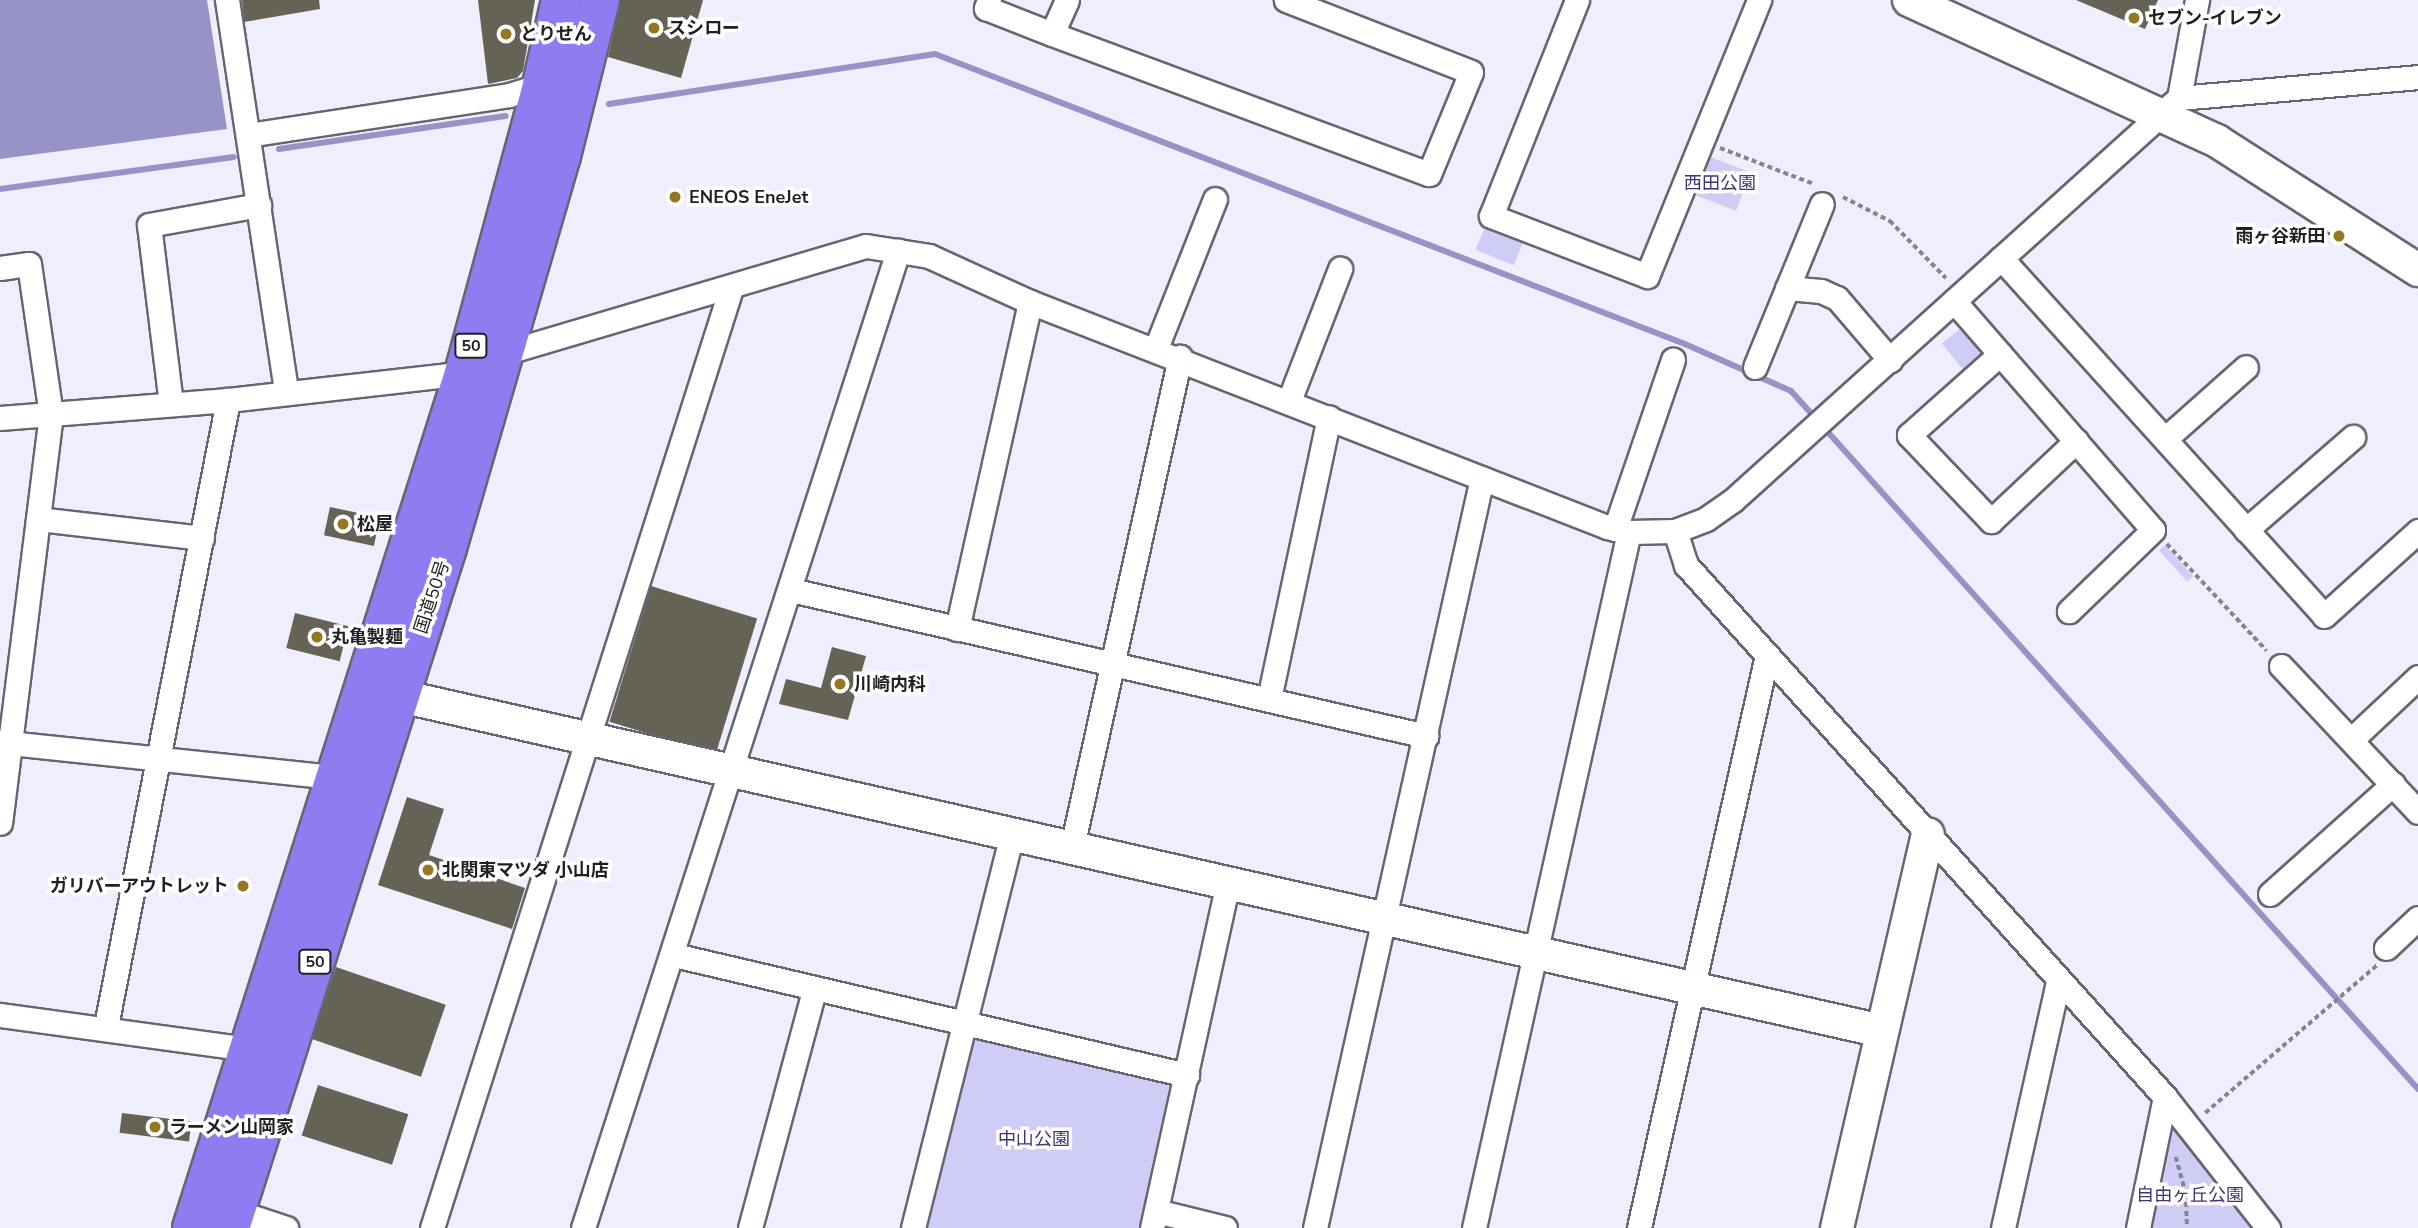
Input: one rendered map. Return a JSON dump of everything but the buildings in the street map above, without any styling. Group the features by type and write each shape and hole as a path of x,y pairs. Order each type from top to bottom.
{"highway":[{"name":"50","path":"192,1228 464,373 542,85 561,0"},
{"name":"国道50号","path":"232,1220 400,696 504,353 561,156 600,0"}],"street":[{"path":"226,0 286,392"},
{"path":"989,0 986,8 1429,174 1471,72 1286,0"},
{"path":"1052,34 1067,0"},
{"path":"1577,0 1491,216 1647,276 1759,0"},
{"path":"1909,0 2170,105 2217,141 2418,270"},
{"path":"504,353 866,246 929,256 1030,302 1180,357 1622,531 1675,531 1706,519 1732,501 1821,424 2170,105 2197,0"},
{"path":"2170,105 2418,77"},
{"path":"248,135 509,95 542,85"},
{"path":"1156,348 1214,199"},
{"path":"1755,367 1822,204"},
{"path":"171,404 149,225 259,205"},
{"path":"583,1228 674,956 898,251"},
{"path":"2001,258 2324,616 2418,531"},
{"path":"0,268 29,264 51,414 5,743 0,823"},
{"path":"1289,401 1340,269"},
{"path":"432,1228 731,288"},
{"path":"1787,288 1821,291 1837,298 1891,360"},
{"path":"1954,301 2153,530 2069,611"},
{"path":"957,629 1030,302"},
{"path":"2000,354 1909,435 1991,521 2076,441"},
{"path":"1072,847 1180,357"},
{"path":"1474,1228 1536,952 1622,531 1673,360"},
{"path":"2165,439 2246,367"},
{"path":"0,418 228,400 464,373"},
{"path":"106,1026 228,400"},
{"path":"1269,699 1329,417"},
{"path":"2246,530 2353,437"},
{"path":"1315,1228 1386,919 1482,478"},
{"path":"38,519 202,538"},
{"path":"1675,531 1686,565 2165,1097 2268,1228"},
{"path":"791,590 1426,736"},
{"path":"1639,1228 1767,655"},
{"path":"2281,666 2418,812"},
{"path":"2351,740 2418,677"},
{"path":"362,687 1882,1031"},
{"path":"5,743 333,778"},
{"path":"2270,894 2393,784"},
{"path":"913,1228 962,1021 1012,833"},
{"path":"1837,1228 1928,834"},
{"path":"1225,1228 1154,1220 1228,883"},
{"path":"2386,948 2418,918"},
{"path":"674,956 1186,1075"},
{"path":"2003,1228 2058,981"},
{"path":"750,1228 814,990"},
{"path":"0,1015 106,1026 249,1049"},
{"path":"2138,1228 2165,1097"},
{"path":"232,1220 286,1228"}],"path":[{"path":"2153,530 2281,666"},
{"path":"2188,1228 2186,1194 2174,1149 2188,1127 2372,972 2386,948"}],"green space":[{"name":"西田公園","path":"1705,155 1751,173 1736,211 1690,193"},
{"path":"1487,222 1525,237 1514,265 1476,250"},
{"path":"1966,324 1987,350 1963,369 1942,344"},
{"path":"2165,545 2193,576 2187,582 2159,550"},
{"name":"中山公園","path":"978,1036 1171,1080 1139,1228 922,1228 965,1042"},
{"name":"自由ヶ丘公園","path":"2173,1129 2263,1228 2151,1228"}],"shaded area":[{"path":"0,0 207,0 227,129 0,159"}],"waterway":[{"path":"609,104 935,54 1685,344 1791,391 2418,1089"},
{"path":"279,149 506,116"},
{"path":"0,189 234,157"}],"place":[{"name":"セブン-イレブン","path":"2134,18"},
{"name":"スシロー","path":"654,28"},
{"name":"とりせん","path":"506,34"},
{"name":"ENEOS EneJet","path":"675,197"},
{"name":"雨ヶ谷新田","path":"2339,236"},
{"name":"松屋","path":"343,524"},
{"name":"丸亀製麺","path":"317,637"},
{"name":"川崎内科","path":"840,684"},
{"name":"北関東マツダ 小山店","path":"428,870"},
{"name":"ガリバーアウトレット","path":"243,886"},
{"name":"ラーメン山岡家","path":"155,1127"}]}
